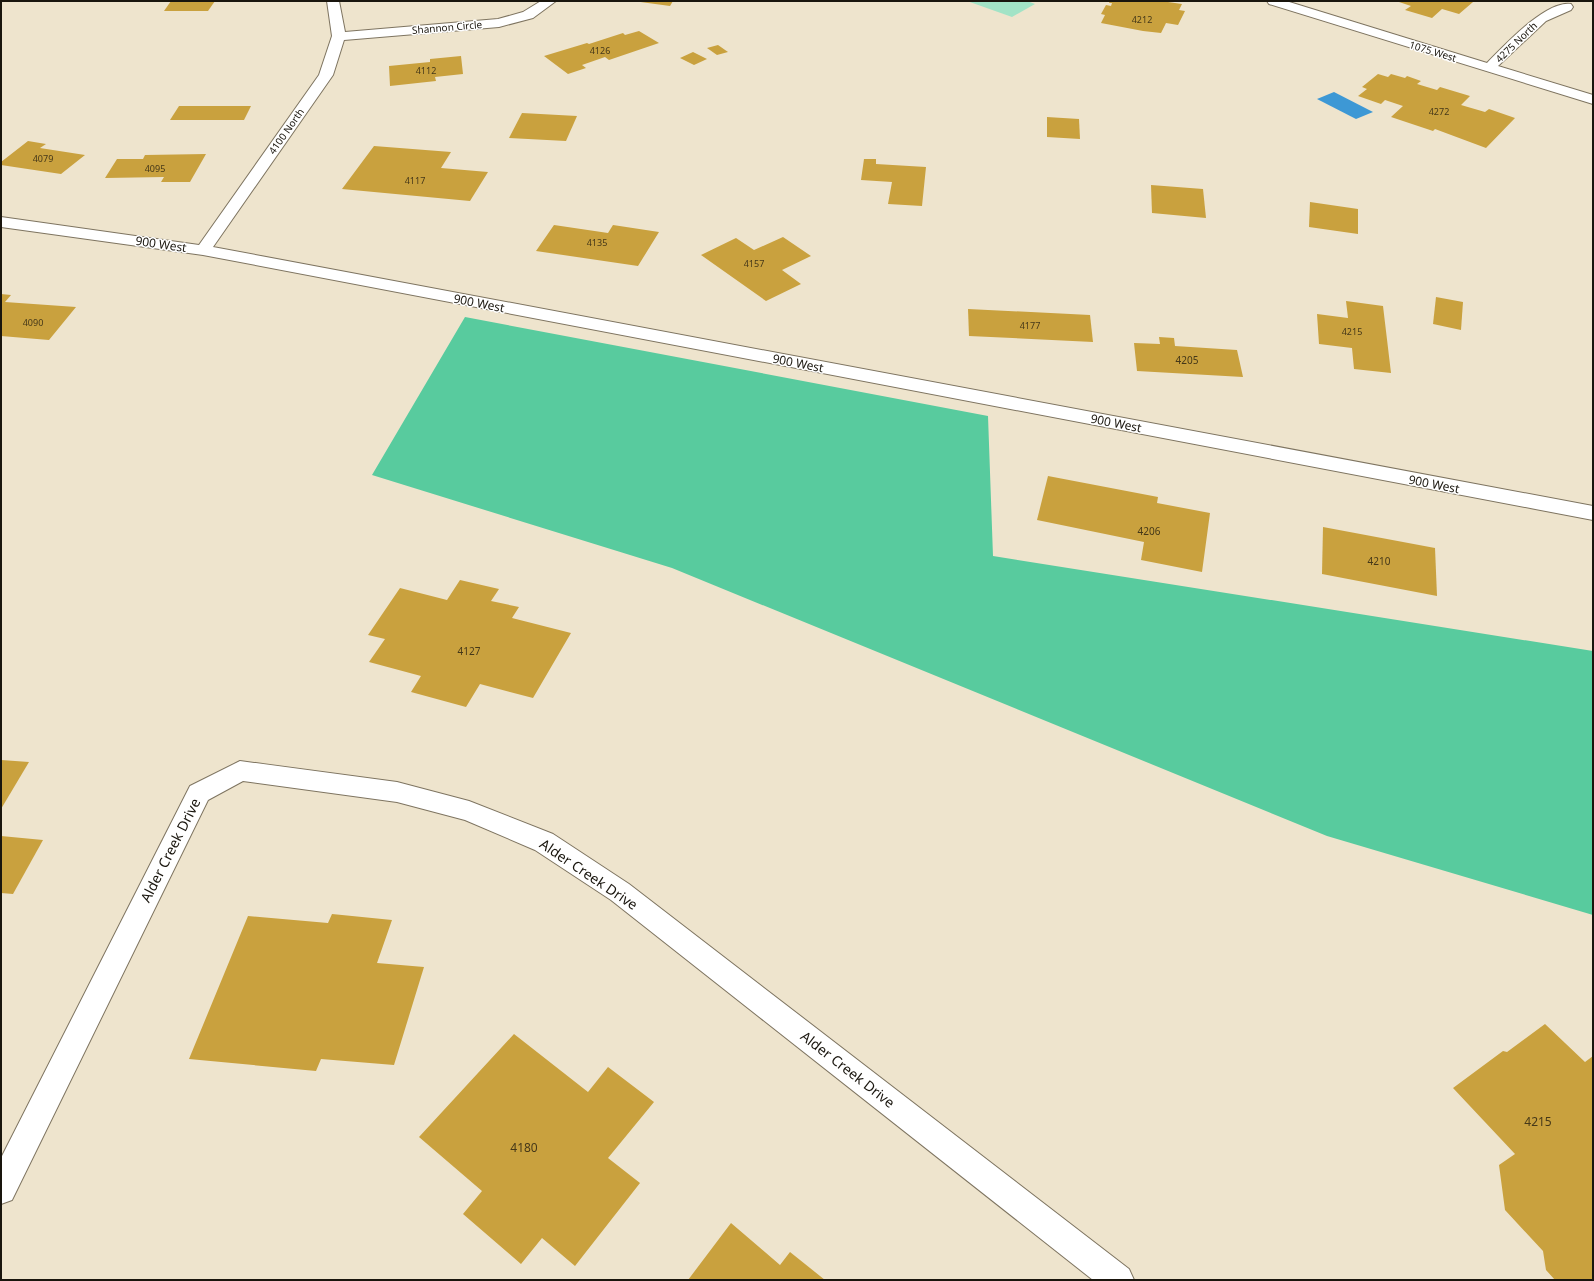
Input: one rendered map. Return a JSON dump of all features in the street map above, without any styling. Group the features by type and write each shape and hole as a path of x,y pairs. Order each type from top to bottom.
{"street":[{"name":"4100 North","path":"202,250 326,75 339,36 333,1"},
{"name":"Shannon Circle","path":"339,36 500,23 528,15 550,1"},
{"name":"1075 West","path":"1273,1 1593,100"},
{"name":"4275 North","path":"1489,68 1541,18 1567,7"},
{"name":"900 West","path":"1,222 202,250 1593,514"},
{"name":"Alder Creek Drive","path":"1,1190 199,793 240,771 397,792 469,811 544,842 620,892 1118,1280"}],"green space":[{"path":"967,1 1027,1 1035,4 1012,17"},
{"path":"465,317 988,416 993,556 1593,651 1593,915 1327,836 672,568 372,475"}],"water":[{"path":"1334,92 1373,112 1356,119 1317,99"}],"building":[{"path":"171,1 215,1 208,11 164,11"},
{"path":"633,1 673,1 670,6"},
{"path":"1110,1 1161,1 1182,4 1179,10 1185,11 1178,25 1166,23 1161,33 1143,31 1101,23 1105,15 1101,14 1106,5 1111,6 1112,3 1109,3"},
{"path":"1396,1 1473,2 1459,14 1442,9 1432,18 1405,10 1411,6"},
{"path":"639,31 659,43 609,60 605,57 582,65 586,68 568,74 544,56 623,33 625,35"},
{"path":"718,45 728,52 717,55 707,48"},
{"path":"693,52 707,59 694,65 680,58"},
{"path":"461,56 463,74 435,77 436,81 390,86 389,66 430,62 430,59"},
{"path":"1378,74 1388,77 1391,74 1405,78 1407,76 1421,81 1417,84 1437,90 1440,87 1470,96 1461,105 1485,112 1489,109 1515,118 1486,148 1435,129 1433,131 1391,117 1403,106 1385,100 1381,104 1358,96 1367,89 1362,87"},
{"path":"179,106 251,106 244,120 170,120"},
{"path":"522,113 577,116 566,141 509,138"},
{"path":"1047,117 1079,119 1080,139 1047,137"},
{"path":"28,141 46,144 40,148 85,155 61,174 1,165 1,162"},
{"path":"374,146 451,152 441,168 488,172 470,201 342,189"},
{"path":"206,154 190,182 161,182 164,177 105,178 117,159 143,159 145,155"},
{"path":"864,159 876,159 876,164 926,167 922,206 888,204 892,182 861,180"},
{"path":"1151,185 1203,189 1206,218 1152,213"},
{"path":"1310,202 1358,209 1358,234 1309,227"},
{"path":"554,225 608,233 613,225 659,232 638,266 536,251"},
{"path":"783,237 811,256 782,270 801,284 766,301 701,255 736,238 754,250"},
{"path":"1,294 11,295 5,302 76,307 49,340 1,336"},
{"path":"1436,297 1463,302 1461,330 1433,324"},
{"path":"1346,301 1383,306 1391,373 1354,369 1352,348 1319,344 1317,314 1348,318"},
{"path":"968,309 1090,315 1093,342 969,336"},
{"path":"1159,337 1174,338 1175,346 1237,350 1243,377 1137,371 1134,343 1160,344"},
{"path":"1048,476 1158,497 1157,503 1210,513 1202,572 1141,560 1144,542 1037,520"},
{"path":"1323,527 1435,548 1437,596 1322,574"},
{"path":"460,580 499,589 491,601 519,607 512,618 571,633 533,698 480,684 466,707 411,692 421,676 369,662 385,639 368,635 400,588 447,600"},
{"path":"1,760 29,762 1,809"},
{"path":"1,836 43,840 13,894 1,893"},
{"path":"332,914 392,920 377,963 424,967 394,1065 321,1059 316,1071 189,1059 248,916 328,923"},
{"path":"1545,1024 1585,1062 1593,1056 1593,1280 1555,1280 1546,1270 1543,1251 1505,1210 1499,1165 1515,1154 1453,1088 1503,1051 1507,1052"},
{"path":"514,1034 588,1092 608,1067 654,1102 608,1158 640,1183 575,1266 542,1238 521,1264 463,1214 482,1191 419,1137"},
{"path":"731,1223 780,1265 790,1252 825,1280 688,1280"}]}
